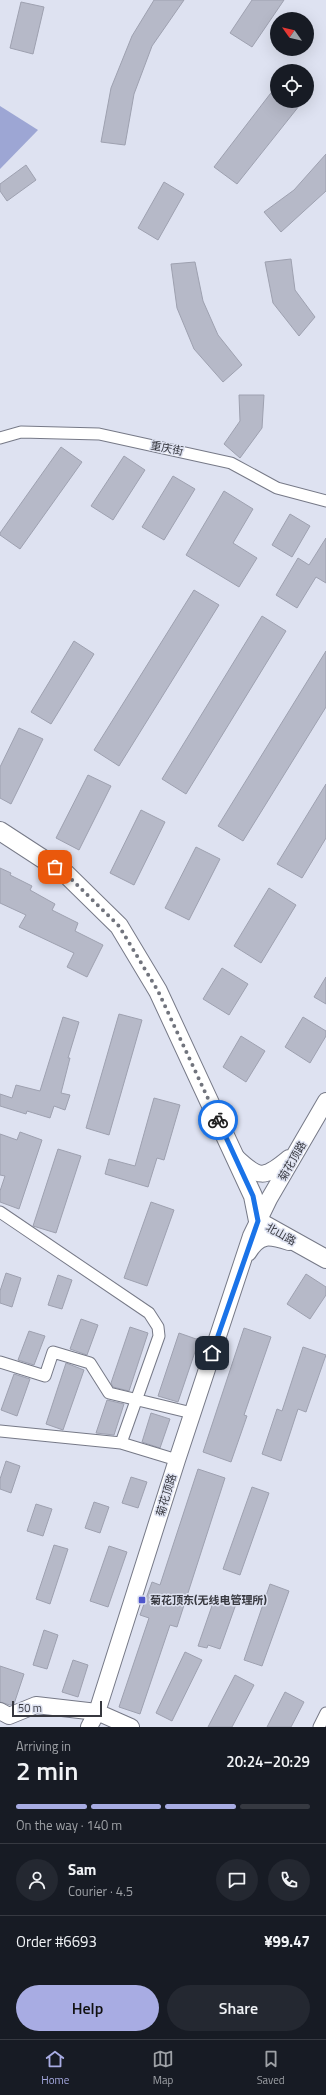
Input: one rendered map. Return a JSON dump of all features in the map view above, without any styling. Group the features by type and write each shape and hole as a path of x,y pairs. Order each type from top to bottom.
{"main road":[{"name":"北山路","path":"0,831 66,874 119,926 158,991 253,1196 258,1221 326,1259"}],"street":[{"name":"重庆街","path":"0,438 21,432 99,434 231,463 277,488 326,501"},
{"name":"菊花顶路","path":"89,1727 97,1712 192,1413 242,1263 258,1221 326,1101"},
{"path":"234,1155 251,1171 261,1174 273,1172 297,1152"},
{"path":"0,1212 149,1313 158,1327 159,1336 121,1443"},
{"path":"242,1263 254,1243 261,1239 271,1237 301,1245"},
{"path":"0,1362 45,1376 53,1352 90,1363 109,1393 137,1398 192,1413"},
{"path":"0,1431 121,1443 177,1460"},
{"path":"0,1711 9,1716 36,1705 97,1712 131,1727"},
{"path":"319,1727 326,1713"}],"shaded area":[{"path":"0,106 38,130 0,169"}],"building":[{"path":"154,0 184,0 152,46 134,94 125,145 101,142 111,88 132,36"},
{"path":"252,0 284,0 276,12 270,12 270,21 252,47 230,33"},
{"path":"21,2 44,7 33,54 10,48"},
{"path":"270,94 270,108 297,108 237,184 214,167"},
{"path":"326,154 326,191 281,232 264,212 294,190"},
{"path":"26,165 36,180 7,201 0,191 0,184"},
{"path":"164,182 184,194 158,240 138,228"},
{"path":"291,259 295,290 315,317 299,336 273,303 265,262"},
{"path":"195,262 203,301 218,335 242,365 223,382 194,349 177,308 171,264"},
{"path":"239,395 264,395 262,428 240,458 224,444 240,421"},
{"path":"61,447 82,462 20,549 0,535 0,533"},
{"path":"124,456 145,470 113,520 91,506"},
{"path":"173,476 195,489 164,540 142,527"},
{"path":"224,491 253,509 233,543 257,558 239,587 186,555"},
{"path":"290,514 310,526 292,557 272,545"},
{"path":"326,538 326,583 316,577 297,608 276,595 298,558 309,565"},
{"path":"194,590 219,605 119,766 94,750"},
{"path":"262,616 286,631 186,794 162,779"},
{"path":"74,641 94,654 51,724 31,712"},
{"path":"326,651 326,707 243,841 218,826"},
{"path":"19,728 43,739 11,804 0,798 0,767"},
{"path":"88,775 111,786 79,850 56,838"},
{"path":"326,784 326,838 302,878 277,864"},
{"path":"141,810 165,822 134,885 110,873"},
{"path":"196,847 220,859 189,920 165,908"},
{"path":"0,868 32,886 30,890 55,904 52,910 78,923 75,931 103,945 87,977 67,967 74,953 19,927 26,915 0,903"},
{"path":"269,888 296,905 261,963 234,946"},
{"path":"222,968 248,984 229,1015 203,999"},
{"path":"326,977 326,1004 314,997"},
{"path":"119,1014 142,1020 109,1135 86,1128"},
{"path":"63,1017 79,1022 68,1058 70,1058 61,1093 70,1095 65,1110 54,1106 50,1118 27,1111 26,1114 0,1106 0,1094 12,1098 16,1085 40,1091"},
{"path":"303,1017 326,1031 326,1036 310,1063 285,1047"},
{"path":"241,1036 265,1051 246,1082 223,1067"},
{"path":"154,1098 180,1105 164,1160 157,1158 148,1187 105,1174 109,1159 135,1166"},
{"path":"20,1132 42,1140 19,1209 0,1202 0,1191 5,1176 0,1175 0,1134 17,1140"},
{"path":"58,1149 81,1156 56,1233 33,1226"},
{"path":"151,1202 174,1210 147,1286 124,1278"},
{"path":"6,1273 21,1278 12,1307 0,1303 0,1291"},
{"path":"306,1274 326,1287 326,1295 310,1319 287,1304"},
{"path":"58,1275 72,1280 62,1309 48,1305"},
{"path":"81,1319 98,1325 87,1355 70,1349"},
{"path":"130,1327 148,1333 129,1391 113,1387 111,1383"},
{"path":"244,1328 271,1337 244,1415 247,1416 231,1462 203,1452"},
{"path":"29,1331 45,1336 34,1365 18,1360"},
{"path":"179,1333 199,1340 178,1402 158,1396"},
{"path":"303,1347 326,1355 306,1412 298,1409 281,1461 262,1454 277,1409 282,1411"},
{"path":"66,1363 84,1370 63,1430 46,1424"},
{"path":"14,1374 30,1379 17,1416 1,1410"},
{"path":"107,1400 124,1404 114,1435 96,1433"},
{"path":"151,1413 170,1419 160,1448 142,1442"},
{"path":"6,1461 20,1466 11,1493 0,1489 0,1479"},
{"path":"198,1469 225,1478 177,1627 170,1625 140,1714 119,1707 149,1618 140,1615 152,1582 160,1585"},
{"path":"131,1477 147,1482 138,1508 122,1503"},
{"path":"252,1487 269,1493 240,1575 223,1569"},
{"path":"94,1502 109,1507 100,1533 85,1528"},
{"path":"36,1504 52,1509 43,1536 27,1531"},
{"path":"54,1545 68,1549 50,1604 36,1599"},
{"path":"109,1546 127,1552 108,1607 90,1601"},
{"path":"270,1584 289,1591 262,1666 244,1660"},
{"path":"215,1597 236,1604 220,1649 208,1645 207,1648 198,1646"},
{"path":"44,1630 58,1635 47,1669 33,1665"},
{"path":"185,1652 202,1660 172,1721 156,1713"},
{"path":"73,1660 88,1665 78,1697 62,1692"},
{"path":"0,1666 24,1674 14,1704 10,1705 0,1702"},
{"path":"235,1675 254,1685 232,1727 208,1727"},
{"path":"285,1692 304,1702 291,1727 267,1727"}],"way so far":[{"path":"55,867 66,874 119,926 158,991 218,1120"}],"place":[{"name":"菊花顶东(无线电管理所)","path":"142,1600"}],"route":[{"path":"212,1353 251,1236 258,1221 253,1196 218,1120"}]}
